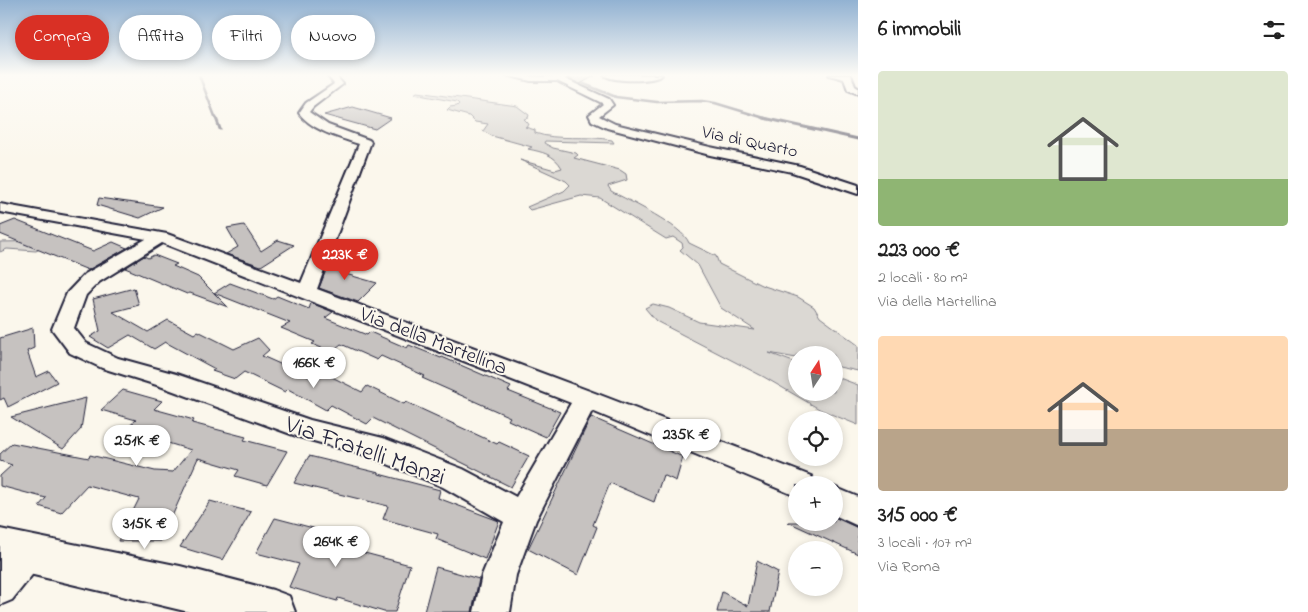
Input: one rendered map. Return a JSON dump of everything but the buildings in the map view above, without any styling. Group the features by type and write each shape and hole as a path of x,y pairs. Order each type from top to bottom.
{"main road":[{"path":"14,551 180,588 273,612"}],"street":[{"path":"307,292 364,142 308,118 304,113 312,104"},
{"name":"Via di Quarto","path":"607,104 608,105 594,115 596,119 611,126 701,149 795,168 858,190"},
{"name":"Via della Martellina","path":"0,208 161,237 586,399 788,480"},
{"name":"Via Fratelli Manzi","path":"161,237 92,278 77,293 63,329 78,348 110,363 168,380 308,430 372,446 453,478 522,516"},
{"path":"492,612 498,575 522,516 586,399"},
{"path":"843,504 858,512"},
{"path":"0,588 14,551"}],"shaded area":[{"path":"459,104 500,104 517,106 529,115 528,118 524,119 529,125 525,127 535,130 535,133 553,137 612,140 614,143 545,141 544,143 553,148 576,153 578,155 574,158 620,170 626,174 627,180 608,186 611,191 642,207 677,229 685,236 689,243 716,256 719,264 761,285 798,297 814,307 820,317 858,345 858,371 843,368 843,346 788,346 788,357 769,353 788,360 788,391 656,321 645,308 653,304 669,308 699,322 755,330 721,308 698,265 680,250 683,247 682,243 673,237 666,239 600,198 581,196 530,210 527,207 564,191 570,185 566,181 520,160 555,170 562,168 559,163 543,153 528,149 532,147 492,136 483,131 488,124 475,122 469,116 447,110 450,107 457,106"},
{"path":"55,241 36,251 7,249 0,252 0,242"},
{"path":"843,379 858,385 858,425 843,419 843,411 821,410 805,401 843,401"}],"waterway":[{"path":"210,104 216,119"},
{"path":"717,104 767,119"},
{"path":"216,118 220,129"},
{"path":"767,119 858,139"}]}
